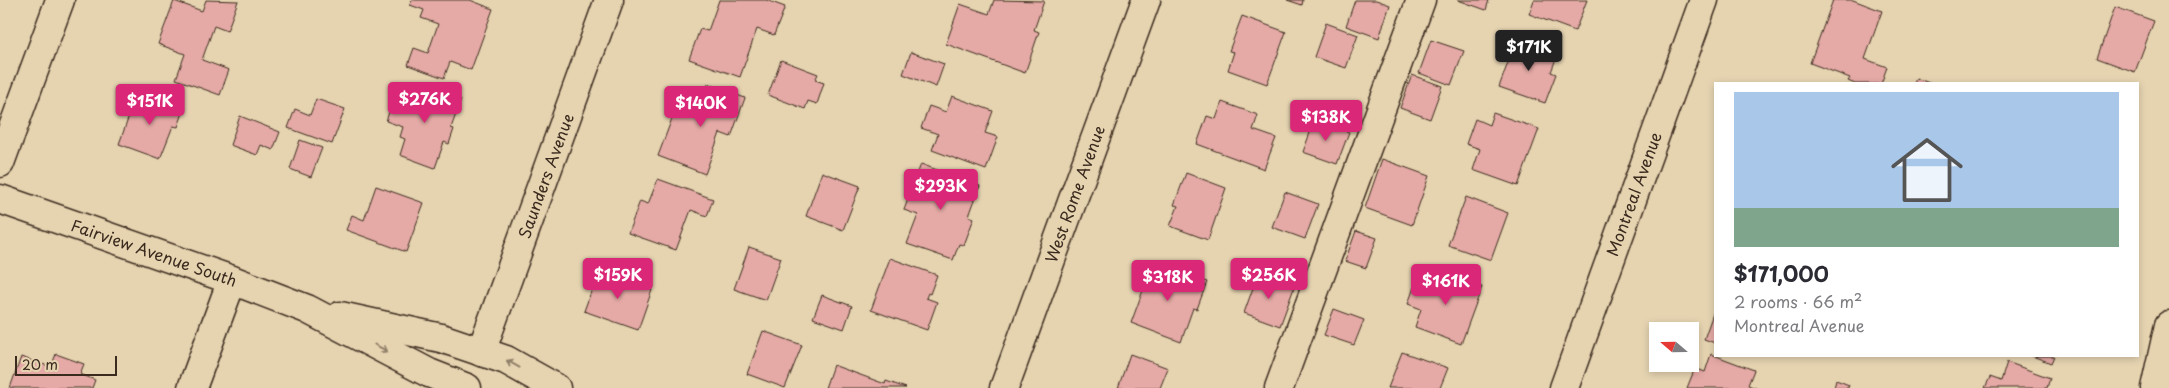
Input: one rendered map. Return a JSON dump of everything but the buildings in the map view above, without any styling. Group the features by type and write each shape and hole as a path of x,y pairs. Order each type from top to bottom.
{"street":[{"path":"0,162 60,0"},
{"name":"Saunders Avenue","path":"481,352 609,0"},
{"name":"West Rome Avenue","path":"1004,388 1146,0"},
{"path":"1279,388 1421,0"},
{"name":"Montreal Avenue","path":"1564,388 1704,0"},
{"name":"Fairview Avenue South","path":"0,199 232,280 307,309 429,373 467,388"},
{"path":"192,388 232,280"},
{"name":"Fairview Avenue South","path":"307,309 441,338 506,360 556,388"},
{"path":"2160,384 2169,325"}]}
